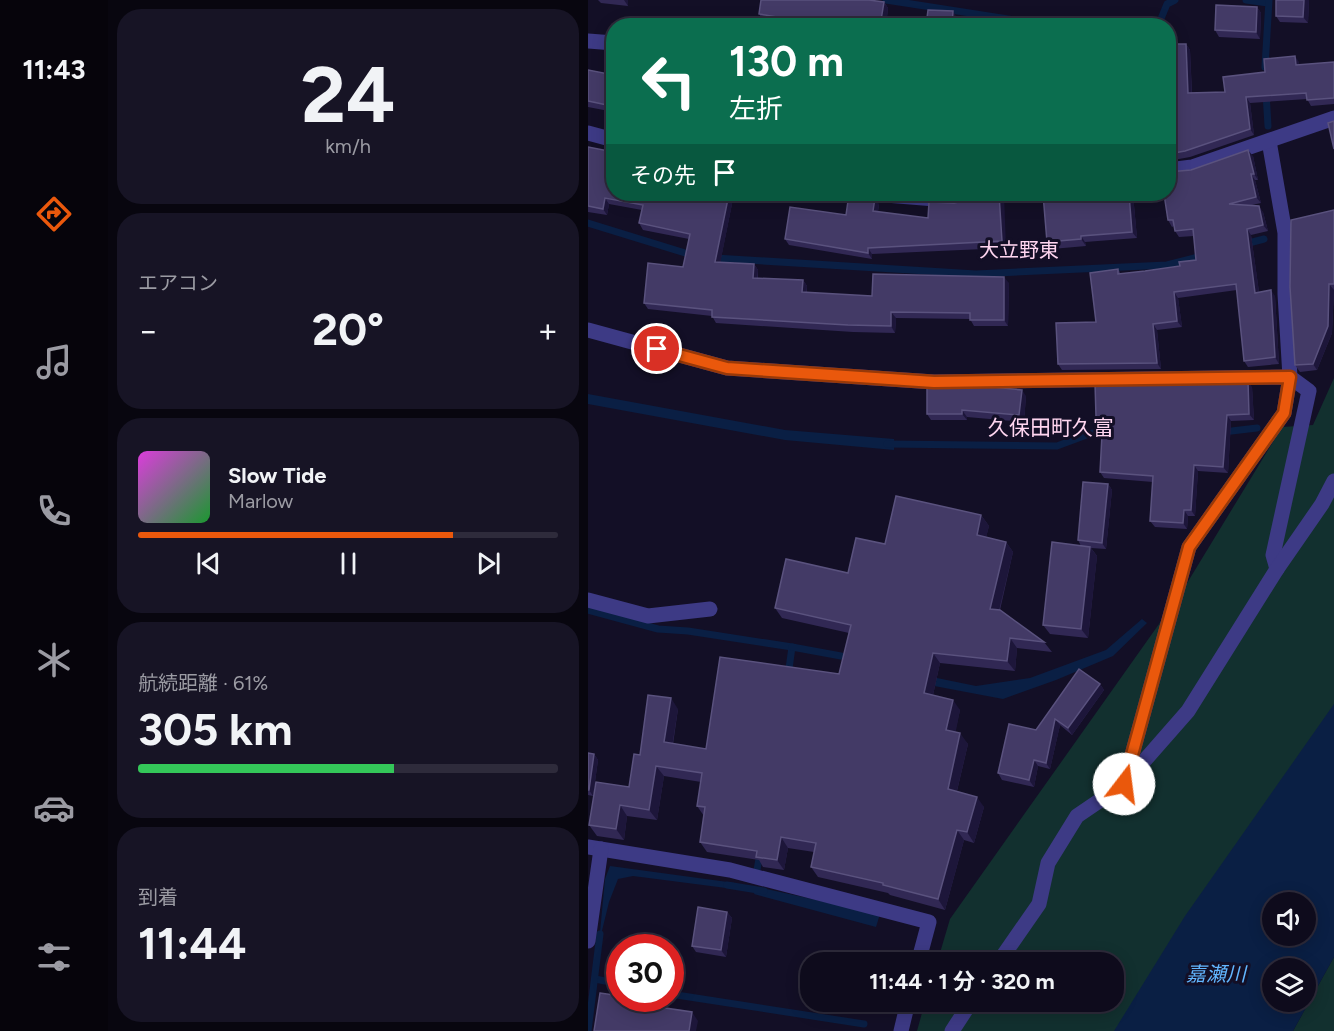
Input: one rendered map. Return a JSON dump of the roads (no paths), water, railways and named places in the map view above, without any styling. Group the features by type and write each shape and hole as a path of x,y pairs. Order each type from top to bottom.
{"street":[{"path":"588,41 606,42"},
{"path":"1176,169 1192,167 1334,118"},
{"path":"588,134 606,138"},
{"path":"1124,784 1189,547 1284,413 1290,377 1285,294 1285,232 1269,141"},
{"path":"588,330 727,368 922,382 1290,377 1309,391 1273,555 1277,569"},
{"path":"1006,952 1039,904 1048,862 1077,816 1124,784 1188,711 1277,569 1322,504 1334,481"},
{"path":"588,600 648,616 710,609"},
{"path":"588,941 596,880 596,852 730,870 929,922 921,952"},
{"path":"901,1031 906,1012"},
{"path":"952,1031 965,1012"}],"water":[{"path":"588,394 785,430 894,439 894,450 785,440 588,404"},
{"path":"1142,619 1147,623 1113,656 1003,699 929,685 932,677 976,686 1030,678 1106,650"},
{"name":"嘉瀬川","path":"1334,704 1334,957 1316,989 1316,958 1262,958 1262,1012 1304,1012 1293,1031 1114,1031 1185,916"},
{"path":"610,866 735,883 734,889 633,876 618,879 609,902 599,943 605,879"},
{"path":"757,887 880,914 876,927 754,894"}],"waterway":[{"path":"886,0 1002,18"},
{"path":"1161,18 1167,4 1175,0"},
{"path":"1246,0 1268,3"},
{"path":"1265,67 1269,0"},
{"path":"1266,93 1268,126"},
{"path":"588,223 695,256"},
{"path":"1245,244 1264,239"},
{"path":"715,258 976,274 1167,265 1202,256"},
{"path":"1223,432 1257,428"},
{"path":"887,444 1057,446 1092,433 1110,435"},
{"path":"588,610 658,629 688,631 792,647 788,676"},
{"path":"792,647 841,656"},
{"path":"757,870 760,853"},
{"path":"727,885 764,891"},
{"path":"588,1031 600,934"},
{"path":"595,979 606,981"},
{"path":"684,996 864,1024"}],"district":[{"name":"大立野東","path":"1019,250"},
{"name":"久保田町久富","path":"1051,428"}]}
